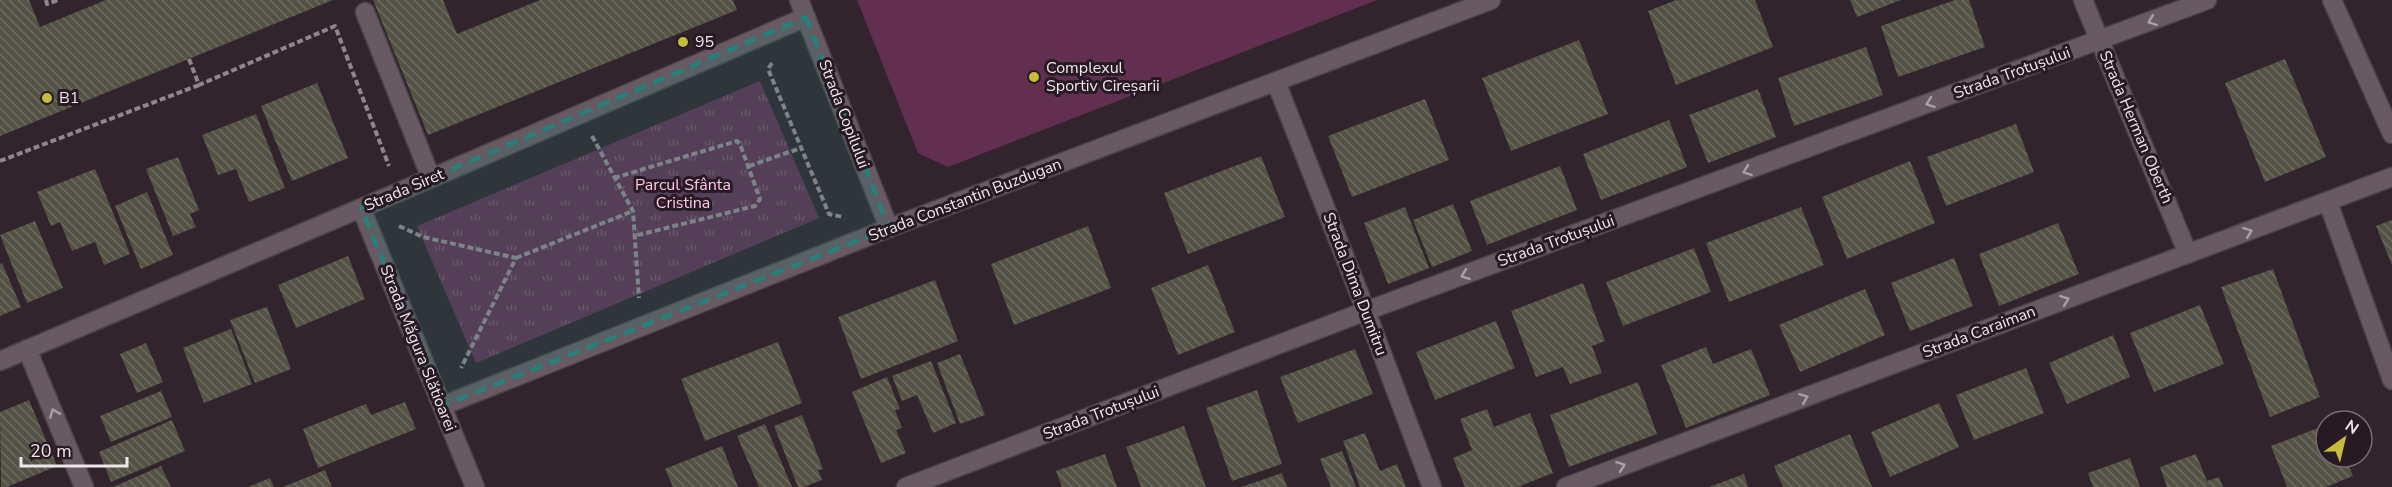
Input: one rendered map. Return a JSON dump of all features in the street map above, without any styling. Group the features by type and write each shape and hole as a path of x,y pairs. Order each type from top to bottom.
{"street":[{"name":"Strada Constantin Buzdugan","path":"442,406 889,228 1491,0"},
{"name":"Strada Herman Oberth","path":"2083,0 2188,254"},
{"name":"Strada Trotușului","path":"906,487 1366,311 2206,0"},
{"path":"2332,0 2392,134"},
{"name":"Strada Siret","path":"0,361 582,114 803,8"},
{"name":"Strada Copilului","path":"803,8 889,228"},
{"path":"364,12 431,178"},
{"name":"Strada Dima Dumitru","path":"1276,82 1432,487"},
{"name":"Strada Caraiman","path":"1566,487 2392,177"},
{"path":"2328,201 2392,380"},
{"name":"Strada Măgura Slătioarei","path":"361,208 475,487"},
{"path":"27,349 84,487"}],"path":[{"path":"46,0 47,4 58,0"},
{"path":"0,161 199,85 335,26 399,192"},
{"path":"189,59 199,85"},
{"path":"774,60 768,69 829,213 889,228"},
{"path":"582,114 598,150 633,211 637,294 648,324"},
{"path":"614,178 737,141 760,199 755,206 634,236"},
{"path":"748,166 801,148"},
{"path":"361,208 423,237 516,258 633,211"},
{"path":"442,406 516,258"}],"highlighted area":[{"path":"806,17 889,228 442,406 361,208"}],"green space":[{"name":"Complexul Sportiv Cireșarii","path":"857,0 1377,0 948,167 918,153"},
{"name":"Parcul Sfânta Cristina","path":"760,81 819,218 476,363 417,226"}],"building":[{"name":"B1","path":"0,0 29,0 40,27 106,0 333,0 0,136"},
{"path":"373,0 443,0 457,34 540,0 733,0 737,10 428,135"},
{"path":"1676,0 1755,0 1773,47 1676,85 1648,11"},
{"path":"1850,0 1901,0 1857,17"},
{"path":"1955,0 1969,0 1985,47 1898,77 1881,26"},
{"path":"1579,40 1608,114 1511,151 1482,78"},
{"path":"1866,47 1883,95 1794,126 1778,78"},
{"path":"2285,59 2326,157 2265,182 2225,83"},
{"path":"317,83 348,158 292,181 261,106"},
{"path":"1758,89 1776,137 1708,163 1689,115"},
{"path":"1425,99 1449,160 1352,197 1328,136"},
{"path":"256,114 285,188 249,202 236,169 218,175 202,135"},
{"path":"1669,120 1687,167 1601,200 1583,154"},
{"path":"2016,124 2034,172 1946,206 1927,157"},
{"path":"1261,156 1285,217 1188,254 1164,193"},
{"path":"178,157 199,210 190,214 196,227 173,236 146,169"},
{"path":"1910,161 1935,223 1847,259 1822,197"},
{"path":"1560,166 1577,210 1487,245 1470,201"},
{"path":"95,169 130,254 104,265 95,242 72,251 60,222 51,226 37,192"},
{"path":"147,192 173,255 141,269 115,206"},
{"path":"1453,204 1472,251 1432,267 1413,220"},
{"path":"1405,207 1429,268 1388,284 1364,223"},
{"path":"1801,207 1824,265 1729,302 1706,243"},
{"path":"2392,220 2392,265 2376,226"},
{"path":"35,221 63,288 27,303 0,235"},
{"path":"2058,223 2079,274 1999,306 1979,254"},
{"path":"1088,226 1111,288 1014,325 991,264"},
{"path":"1694,248 1711,292 1623,326 1606,282"},
{"path":"348,256 365,299 296,328 278,285"},
{"path":"1954,258 1973,306 1910,331 1891,283"},
{"path":"2,263 21,307 0,316 0,264"},
{"path":"1208,265 1235,332 1178,355 1151,288"},
{"path":"2273,269 2320,397 2270,417 2221,287"},
{"path":"935,280 958,341 861,379 838,317"},
{"path":"1583,283 1605,341 1592,346 1602,373 1570,384 1563,367 1536,377 1511,311"},
{"path":"1865,289 1885,335 1800,372 1779,325"},
{"path":"2200,305 2224,364 2154,392 2130,333"},
{"path":"267,307 291,369 255,383 230,320"},
{"path":"1496,321 1515,368 1435,400 1416,352"},
{"path":"231,329 252,384 204,403 183,348"},
{"path":"2113,335 2130,377 2067,404 2049,363"},
{"path":"778,342 802,403 705,441 681,379"},
{"path":"146,343 163,382 137,393 120,354"},
{"path":"1706,347 1713,364 1751,349 1770,395 1686,428 1661,365"},
{"path":"1355,349 1373,394 1298,423 1280,377"},
{"path":"960,354 985,415 960,424 937,363"},
{"path":"931,361 956,423 933,433 917,395 902,401 892,376"},
{"path":"2026,368 2044,413 1974,440 1956,395"},
{"path":"887,377 900,409 895,410 902,428 896,430 906,453 881,463 852,392"},
{"path":"1638,382 1657,434 1569,467 1550,415"},
{"path":"1257,390 1282,464 1232,481 1206,408"},
{"path":"161,391 172,417 111,442 100,416"},
{"path":"29,400 57,466 7,487 1,487 0,412"},
{"path":"405,402 416,429 318,468 303,429 366,404 371,415"},
{"path":"1939,403 1959,447 1890,477 1871,432"},
{"path":"1487,409 1494,427 1530,413 1553,473 1518,487 1465,487 1453,458 1472,450 1460,419"},
{"path":"802,415 823,469 818,470 822,480 798,487 774,426"},
{"path":"172,420 185,451 111,482 99,452"},
{"path":"765,424 792,487 759,487 737,436"},
{"path":"1184,426 1206,487 1141,487 1126,447"},
{"path":"2314,430 2314,469 2350,469 2353,476 2326,487 2287,487 2271,446"},
{"path":"1365,433 1380,471 1397,464 1406,487 1360,487 1343,441"},
{"path":"1850,434 1872,487 1783,487 1774,466"},
{"path":"722,446 738,487 673,487 665,469"},
{"path":"1342,451 1356,487 1331,487 1320,459"},
{"path":"1105,454 1117,487 1062,487 1056,471"},
{"path":"2196,454 2207,481 2219,477 2223,487 2167,487 2160,467"},
{"path":"2130,458 2140,487 2093,487 2088,473"},
{"path":"161,466 171,487 113,487"},
{"path":"325,470 332,487 283,487"},
{"path":"1282,473 1287,487 1241,487"},
{"path":"1744,474 1748,487 1709,487"},
{"path":"270,478 274,487 248,487"}],"place":[{"name":"95","path":"683,42"},
{"name":"Complexul Sportiv Cireșarii","path":"1034,77"},
{"name":"B1","path":"47,98"}]}
